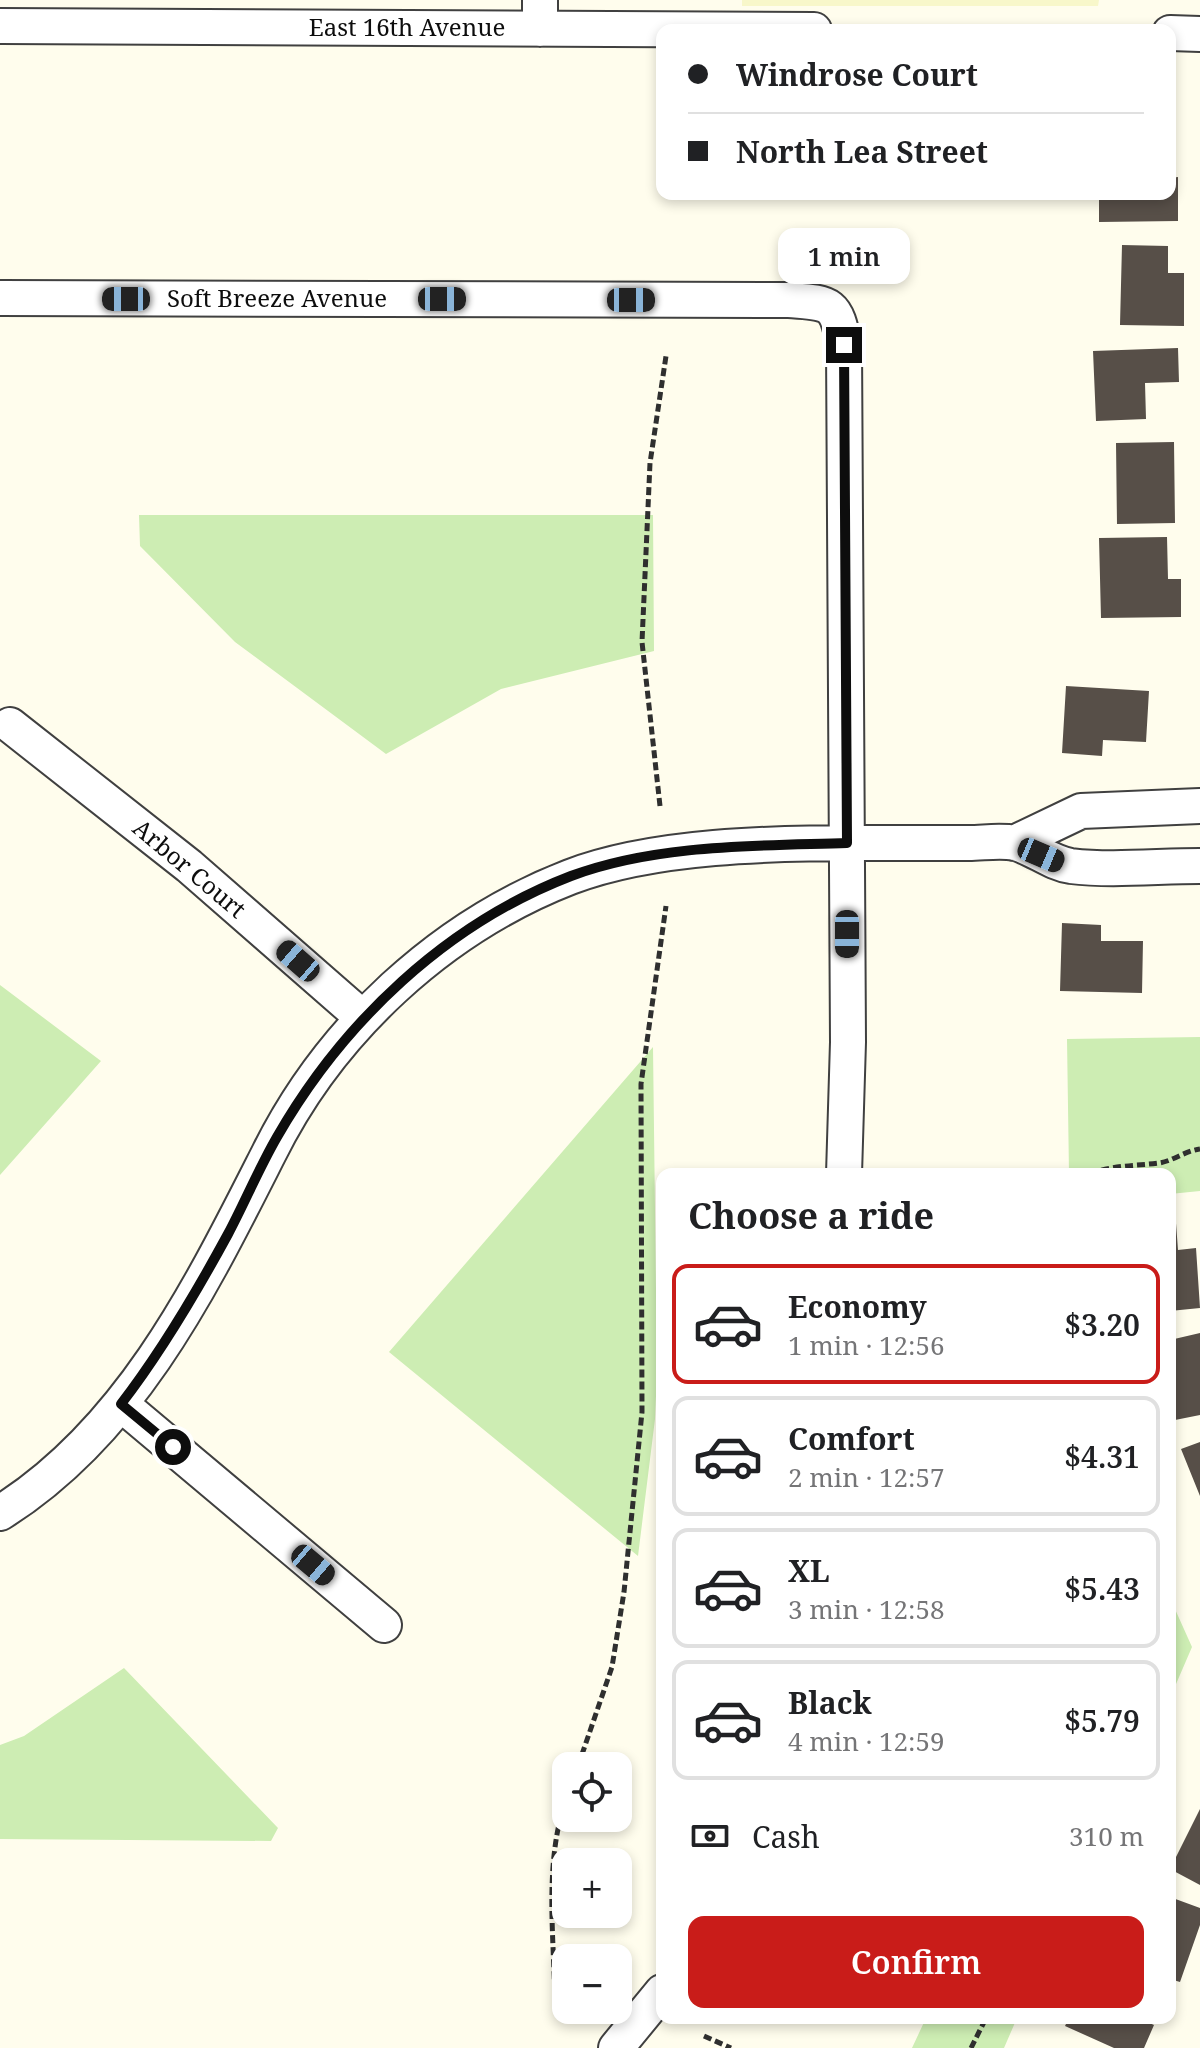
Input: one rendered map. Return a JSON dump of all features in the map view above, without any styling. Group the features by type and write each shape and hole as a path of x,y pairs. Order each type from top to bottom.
{"street":[{"name":"East 16th Avenue","path":"0,26 121,13 540,14 711,24"},
{"path":"1176,33 1200,34"},
{"name":"Soft Breeze Avenue","path":"0,298 789,300 826,303 838,314 844,345 847,843"},
{"name":"Arbor Court","path":"10,725 189,866 363,1018"},
{"path":"1014,843 1081,811 1200,806"},
{"path":"844,1168 847,843"},
{"path":"0,1513 20,1501 95,1436 121,1404 176,1324 228,1234 276,1137 316,1076 363,1018 431,956 499,911 572,876 660,856 755,845 1014,843 1068,866 1200,866"},
{"path":"121,1404 384,1625"},
{"path":"616,2048 656,1999"}],"path":[{"path":"660,806 642,642 650,463 666,356"},
{"path":"583,1752 612,1667 624,1592 642,1412 641,1084 666,906"},
{"path":"1118,1168 1162,1163 1187,1150 1200,1149"},
{"path":"554,1944 552,1877 558,1832"},
{"path":"971,2048 983,2024"},
{"path":"704,2036 731,2048"}],"green space":[{"path":"742,0 1099,0 1098,6 742,6"},
{"path":"139,515 653,515 654,651 501,689 386,754 235,642 140,546"},
{"path":"0,985 101,1061 0,1175"},
{"path":"1200,1037 1200,1191 1176,1193 1176,1168 1069,1168 1067,1039"},
{"path":"653,1047 656,1396 638,1556 389,1352"},
{"path":"1176,1611 1192,1647 1176,1684"},
{"path":"124,1668 278,1828 271,1841 0,1839 0,1745 24,1736"},
{"path":"923,2024 1014,2024 1004,2048 912,2048"}],"building":[{"path":"1176,177 1178,221 1099,222 1099,200 1176,200"},
{"path":"1122,245 1168,246 1168,273 1184,273 1184,326 1120,325"},
{"path":"1178,348 1179,382 1145,383 1146,419 1096,421 1093,351"},
{"path":"1174,442 1175,523 1117,524 1116,443"},
{"path":"1167,537 1168,579 1181,579 1181,617 1101,618 1099,538"},
{"path":"1066,686 1149,691 1146,742 1103,740 1102,756 1062,753"},
{"path":"1062,923 1101,925 1101,941 1143,941 1142,993 1060,991"},
{"path":"1176,1223 1178,1250 1196,1248 1200,1308 1176,1310"},
{"path":"1200,1333 1200,1415 1176,1420 1176,1339"},
{"path":"1200,1442 1200,1496 1181,1449"},
{"path":"1200,1809 1200,1885 1176,1872 1176,1857"},
{"path":"1176,1899 1200,1908 1200,1925 1180,1982 1176,1981"},
{"path":"1154,2025 1144,2048 1114,2048 1065,2026"}],"route":[{"path":"173,1447 121,1404 176,1324 228,1234 276,1137 316,1076 363,1018 431,956 499,911 572,876 644,858 699,851 755,845 847,843 844,345"}]}
